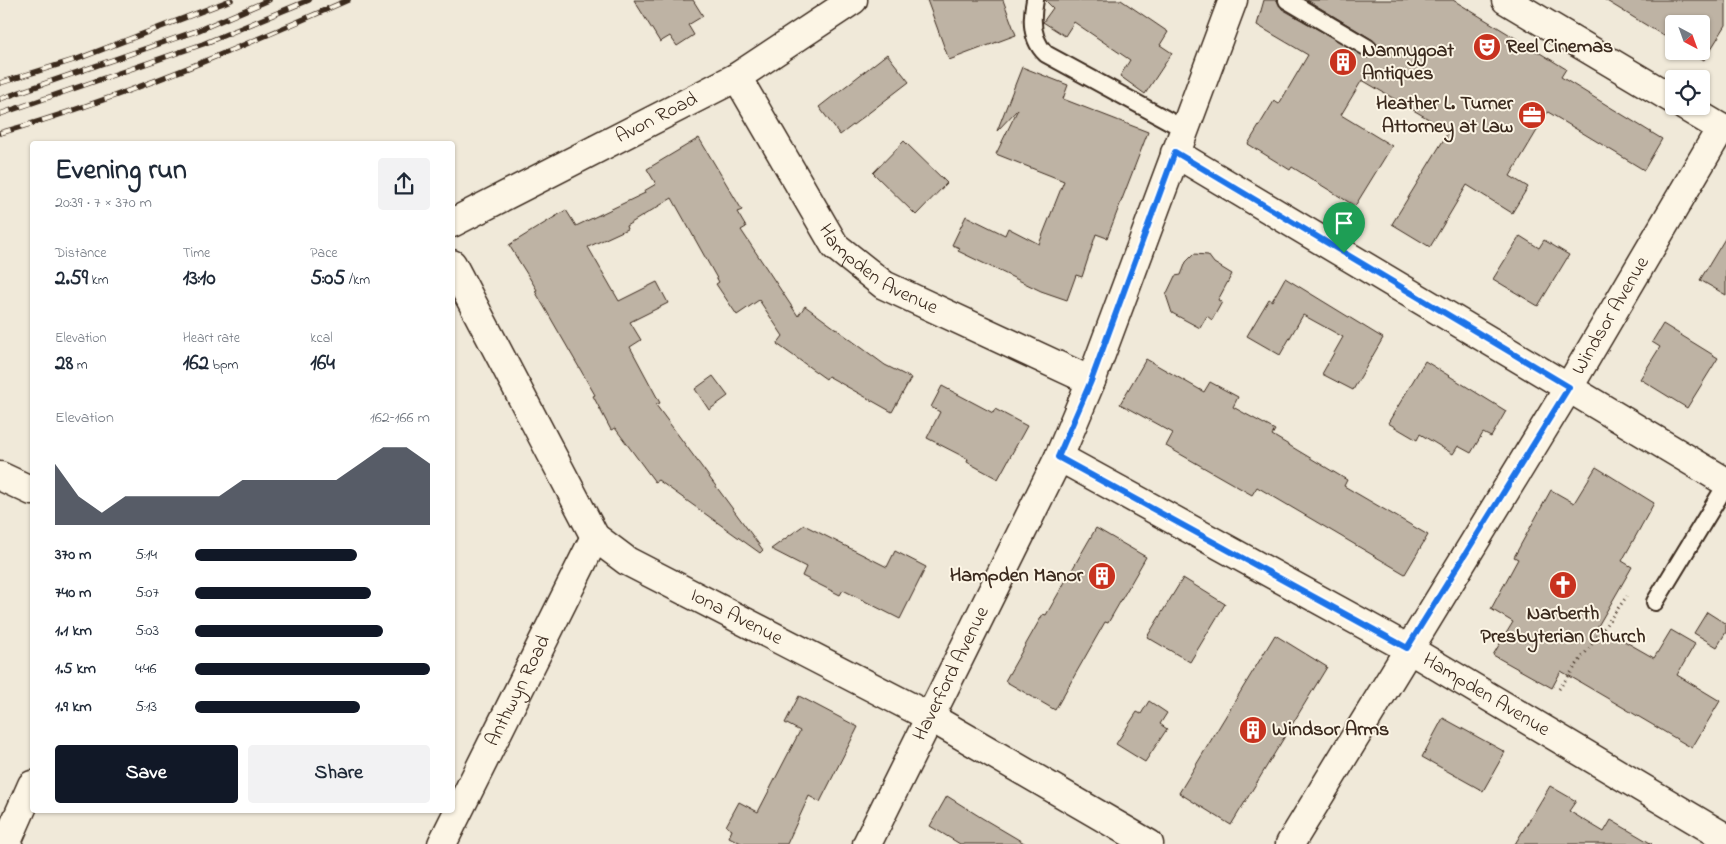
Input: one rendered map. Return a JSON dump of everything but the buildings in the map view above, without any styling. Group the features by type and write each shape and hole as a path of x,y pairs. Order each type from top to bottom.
{"street":[{"name":"Avon Road","path":"455,221 737,77 853,0"},
{"name":"Haverford Avenue","path":"867,844 1058,457 1091,381 1232,0"},
{"path":"1506,0 1665,95"},
{"name":"Hampden Avenue","path":"737,77 835,246 884,285 1091,381"},
{"path":"1702,115 1724,126"},
{"name":"Windsor Avenue","path":"1290,844 1407,648 1569,387 1724,126"},
{"path":"1179,141 1569,387 1726,483"},
{"name":"Iona Avenue","path":"455,270 596,537 627,561 930,717 1149,844"},
{"name":"Hampden Avenue","path":"1058,457 1407,648 1726,838"},
{"path":"0,476 30,490"},
{"name":"Anthwyn Road","path":"442,844 596,537"},
{"path":"6,844 30,790"}],"lane":[{"path":"1035,0 1032,18 1038,46 1046,54 1179,141"},
{"path":"1287,0 1368,48"},
{"path":"1656,602 1726,483"}],"path":[{"path":"1559,689 1627,596"}],"railway":[{"path":"0,83 80,58 231,0"},
{"path":"0,99 199,30 269,0"},
{"path":"0,114 203,44 309,0"},
{"path":"0,133 45,120 133,89 348,0"}],"place":[{"name":"Reel Cinemas","path":"1487,47"},
{"name":"Nannygoat Antiques","path":"1343,62"},
{"name":"Heather L. Turner Attorney at Law","path":"1532,115"},
{"name":"Hampden Manor","path":"1102,576"},
{"name":"Narberth Presbyterian Church","path":"1563,585"},
{"name":"Windsor Arms","path":"1253,730"}],"route":[{"path":"1175,152 1344,253 1569,387 1407,648 1058,457 1091,381 1175,152"}]}
